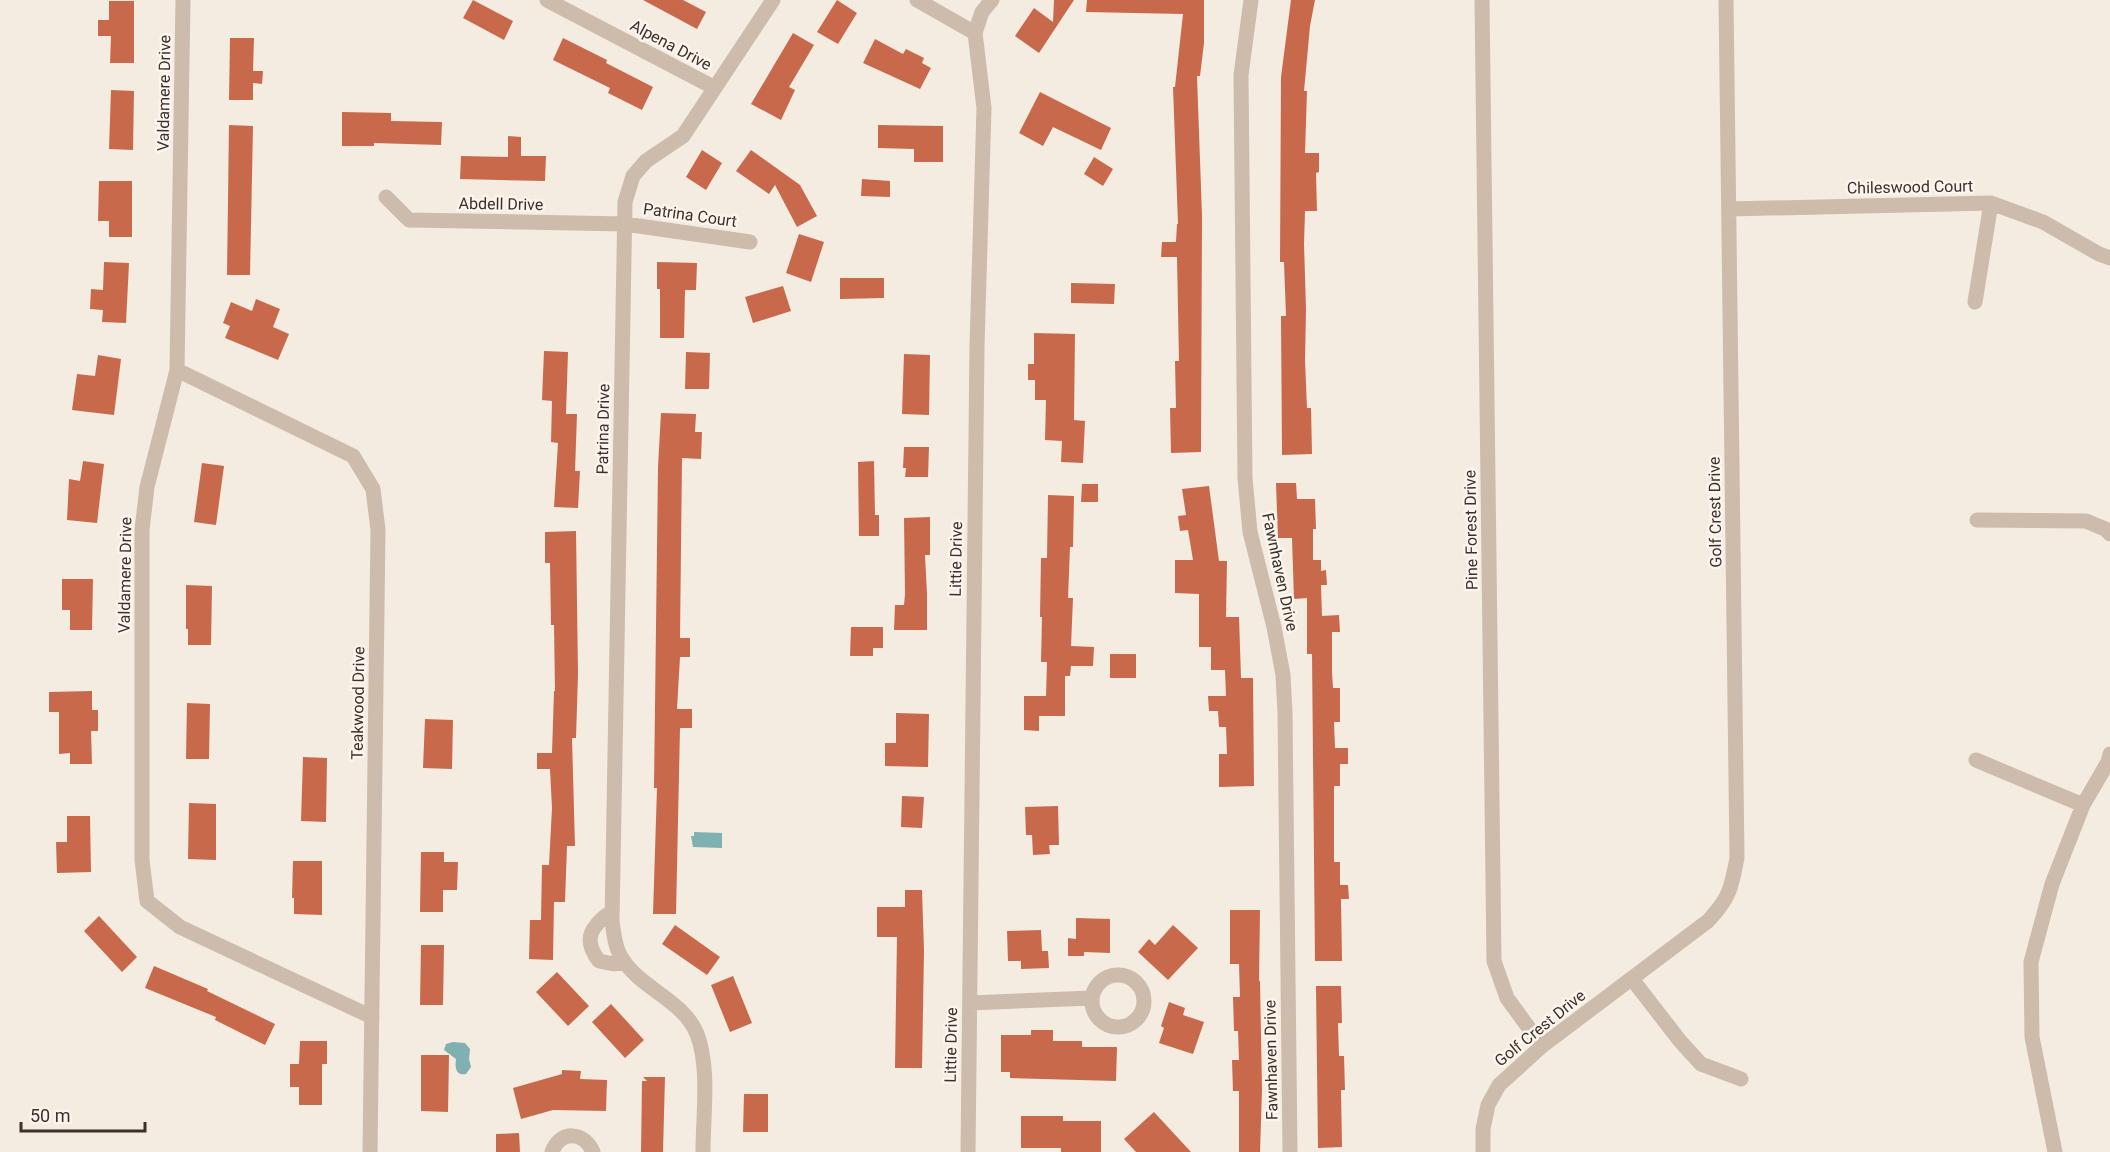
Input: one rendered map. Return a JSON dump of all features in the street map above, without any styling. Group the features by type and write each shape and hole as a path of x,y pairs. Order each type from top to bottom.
{"street":[{"name":"Valdamere Drive","path":"183,0 177,370 152,467 142,530 142,860 147,901 180,927 372,1017"},
{"name":"Alpena Drive","path":"547,0 715,88"},
{"name":"Patrina Drive","path":"703,1152 704,1063 697,1034 675,1006 632,972 624,962 617,948 612,911 625,202 633,176 646,161 683,136 773,0"},
{"path":"916,0 975,33 982,12 992,0"},
{"name":"Fawnhaven Drive","path":"1251,0 1241,75 1245,478 1250,532 1274,627 1283,675 1290,1152"},
{"name":"Pine Forest Drive","path":"1482,0 1494,961 1508,998 1542,1047"},
{"name":"Golf Crest Drive","path":"1483,1152 1483,1128 1488,1105 1499,1085 1542,1047 1708,921 1724,903 1732,886 1737,858 1726,0"},
{"name":"Littie Drive","path":"968,1152 977,346 984,108 975,33"},
{"name":"Abdell Drive","path":"386,197 409,220 625,224"},
{"path":"1991,203 2043,222 2110,258"},
{"name":"Chileswood Court","path":"1729,209 1991,203 1975,302"},
{"name":"Patrina Court","path":"625,224 750,242"},
{"name":"Teakwood Drive","path":"177,370 353,456 374,489 378,530 370,1152"},
{"path":"1977,520 2086,521 2105,529 2110,534"},
{"path":"2055,1152 2032,1037 2031,962 2052,884 2083,805 2108,762 2110,754"},
{"path":"1976,760 2083,805"},
{"path":"612,911 600,920 591,932 590,944 600,961 614,964 624,962"},
{"path":"1632,979 1680,1041 1701,1064 1741,1079"},
{"path":"970,1003 1092,998"},
{"path":"552,1152 560,1140 576,1136 584,1139 593,1152"}],"water":[{"path":"694,832 722,833 722,848 693,847 691,836 694,836"},
{"path":"465,1043 470,1049 471,1067 466,1074 458,1072 456,1059 444,1050 446,1044"}],"building":[{"path":"473,0 513,21 504,40 463,18"},
{"path":"643,0 683,0 706,12 697,29"},
{"path":"837,0 857,13 838,44 817,32"},
{"path":"1054,0 1074,0 1039,53 1015,36 1034,8 1053,22"},
{"path":"1087,0 1204,0 1204,43 1200,76 1197,76 1202,216 1201,452 1171,453 1170,408 1176,408 1175,361 1179,361 1177,257 1161,257 1162,242 1176,242 1178,224 1173,87 1175,87 1183,14 1086,12"},
{"path":"1291,0 1315,0 1310,26 1304,91 1307,91 1305,153 1319,153 1319,172 1316,173 1317,211 1305,211 1304,244 1305,360 1307,408 1311,408 1312,454 1282,455 1281,316 1286,316 1284,262 1280,262 1281,77"},
{"path":"109,1 134,1 134,63 110,63 111,36 98,36 98,20 109,20"},
{"path":"793,33 814,45 789,87 795,90 781,120 751,104"},
{"path":"230,38 254,38 253,71 263,71 262,84 253,83 253,100 229,100"},
{"path":"563,38 653,87 642,110 608,93 610,88 553,60"},
{"path":"875,39 903,54 906,49 924,58 922,63 931,68 920,89 863,63"},
{"path":"111,90 134,91 133,150 109,149"},
{"path":"1040,92 1111,128 1101,150 1053,127 1043,146 1019,133"},
{"path":"342,112 391,113 391,121 442,122 441,145 374,143 374,146 342,146"},
{"path":"229,125 253,126 250,275 227,275"},
{"path":"878,125 943,126 943,162 914,162 914,149 878,148"},
{"path":"508,136 521,137 521,156 546,156 545,181 460,179 461,156 508,157"},
{"path":"702,150 722,163 706,190 686,177"},
{"path":"751,150 800,185 817,216 797,227 775,185 769,194 736,171"},
{"path":"1094,157 1113,169 1103,186 1084,174"},
{"path":"862,179 890,181 890,197 861,196"},
{"path":"99,181 132,181 132,237 109,237 109,221 98,221"},
{"path":"799,234 824,242 811,282 786,273"},
{"path":"104,262 129,263 126,323 102,322 103,310 90,309 91,289 103,290"},
{"path":"657,262 697,263 696,290 685,290 684,338 660,338 660,289 657,289"},
{"path":"840,278 884,278 884,298 840,299"},
{"path":"1071,283 1115,284 1114,304 1071,303"},
{"path":"783,286 791,311 753,323 745,297"},
{"path":"256,299 280,309 273,327 289,334 278,360 225,338 230,326 223,323 231,302 252,311"},
{"path":"1034,333 1075,334 1074,420 1085,421 1083,463 1061,462 1062,441 1045,440 1046,400 1035,400 1035,380 1028,380 1028,364 1034,364"},
{"path":"544,351 568,352 566,414 577,414 575,471 580,471 578,508 554,507 558,443 551,442 552,401 542,400"},
{"path":"686,352 710,353 709,389 685,389"},
{"path":"904,354 930,355 929,415 902,414"},
{"path":"98,355 121,359 114,415 72,410 77,374 95,376"},
{"path":"661,413 696,414 695,432 702,432 701,459 682,458 680,638 690,638 690,657 680,657 677,709 692,709 692,728 680,728 676,914 653,914 657,788 654,788 658,467"},
{"path":"904,447 929,447 928,477 905,477"},
{"path":"83,461 104,464 97,523 67,520 69,479 80,481"},
{"path":"874,461 875,515 879,515 879,536 859,536 858,462"},
{"path":"202,463 224,466 216,525 194,522"},
{"path":"1276,483 1296,483 1297,499 1315,499 1316,529 1313,529 1313,560 1321,560 1321,571 1326,570 1327,585 1321,585 1322,616 1339,615 1340,632 1332,632 1333,688 1340,688 1340,722 1334,722 1335,748 1348,748 1348,764 1340,764 1340,786 1334,786 1334,862 1340,862 1340,885 1348,885 1349,899 1341,899 1342,961 1315,961 1312,654 1307,654 1307,598 1294,599 1292,538 1278,538"},
{"path":"1082,484 1098,484 1098,502 1081,502"},
{"path":"1209,486 1219,561 1227,561 1226,617 1239,617 1241,678 1253,678 1254,786 1219,787 1219,754 1227,754 1226,727 1219,727 1218,711 1209,711 1208,696 1226,696 1225,670 1211,670 1211,647 1199,647 1199,594 1175,593 1175,560 1193,560 1188,530 1180,531 1178,516 1186,515 1182,489"},
{"path":"1048,495 1074,496 1073,547 1070,547 1068,598 1073,598 1071,646 1094,647 1093,666 1071,666 1070,676 1065,676 1065,716 1039,716 1039,731 1024,730 1024,696 1046,696 1047,662 1041,662 1042,617 1040,617 1041,558 1047,558"},
{"path":"930,517 930,555 925,555 927,630 894,630 895,605 904,605 905,594 904,518"},
{"path":"576,531 578,674 576,738 572,738 575,846 567,846 565,902 554,902 553,960 529,959 530,920 541,920 542,865 549,865 552,808 550,769 537,769 537,753 552,753 555,691 554,625 551,625 550,563 545,563 545,532"},
{"path":"62,579 93,579 92,630 70,630 70,610 62,610"},
{"path":"186,585 212,586 211,645 188,645"},
{"path":"851,627 883,627 883,648 873,648 873,656 850,656"},
{"path":"1110,654 1136,654 1136,678 1110,678"},
{"path":"92,691 92,710 98,710 98,731 91,731 92,764 70,764 70,753 59,754 59,712 49,712 49,692"},
{"path":"187,703 210,704 209,759 186,759"},
{"path":"896,713 929,714 928,767 885,766 885,743 896,743"},
{"path":"425,719 453,720 452,769 423,768"},
{"path":"303,757 327,758 326,822 301,821"},
{"path":"902,796 924,797 922,828 901,827"},
{"path":"189,803 216,804 216,860 188,859"},
{"path":"1058,806 1059,845 1049,845 1050,854 1033,855 1032,835 1026,835 1025,807"},
{"path":"67,816 90,816 91,872 57,873 56,842 67,842"},
{"path":"421,852 444,852 444,862 458,862 457,890 443,890 443,912 420,912"},
{"path":"293,861 322,861 322,915 294,914"},
{"path":"905,890 922,890 924,951 922,1068 895,1068 897,937 877,937 877,907 905,907"},
{"path":"1230,910 1260,910 1262,1090 1260,1152 1239,1152 1239,1091 1233,1091 1232,1060 1239,1060 1238,1031 1234,1031 1233,997 1240,997 1239,964 1230,964"},
{"path":"99,916 137,957 122,972 84,931"},
{"path":"1076,918 1110,919 1110,953 1084,952 1084,956 1068,956 1068,938 1076,939"},
{"path":"675,925 720,957 707,975 662,944"},
{"path":"1173,925 1198,948 1168,980 1138,952 1149,939 1155,945"},
{"path":"1041,930 1042,951 1048,951 1049,968 1021,969 1021,961 1008,961 1007,931"},
{"path":"421,945 444,945 443,1005 420,1005"},
{"path":"154,966 208,989 207,991 275,1024 265,1045 215,1020 216,1017 145,988"},
{"path":"557,972 589,1006 568,1026 536,992"},
{"path":"733,976 752,1023 730,1032 711,985"},
{"path":"1316,986 1341,986 1342,1023 1338,1023 1339,1056 1344,1056 1345,1090 1341,1090 1342,1147 1318,1148"},
{"path":"1169,1002 1185,1008 1183,1015 1204,1022 1193,1054 1159,1043 1164,1028 1161,1026"},
{"path":"611,1004 644,1040 625,1058 592,1022"},
{"path":"1031,1030 1053,1030 1053,1041 1082,1041 1082,1047 1117,1047 1116,1081 1010,1078 1010,1072 1001,1072 1001,1035 1031,1035"},
{"path":"300,1041 327,1041 327,1064 322,1064 322,1105 299,1105 299,1087 290,1087 290,1064 299,1064"},
{"path":"421,1055 449,1055 448,1112 421,1111"},
{"path":"562,1070 581,1071 580,1079 607,1080 606,1111 553,1110 521,1119 513,1088 562,1074"},
{"path":"643,1077 665,1077 663,1152 641,1152 642,1081 647,1081"},
{"path":"744,1094 768,1094 768,1132 743,1132"},
{"path":"1154,1112 1191,1152 1136,1152 1124,1139"},
{"path":"1021,1116 1063,1116 1063,1121 1101,1121 1101,1152 1061,1152 1061,1148 1021,1148"},
{"path":"519,1133 520,1152 496,1152 496,1134"}]}
